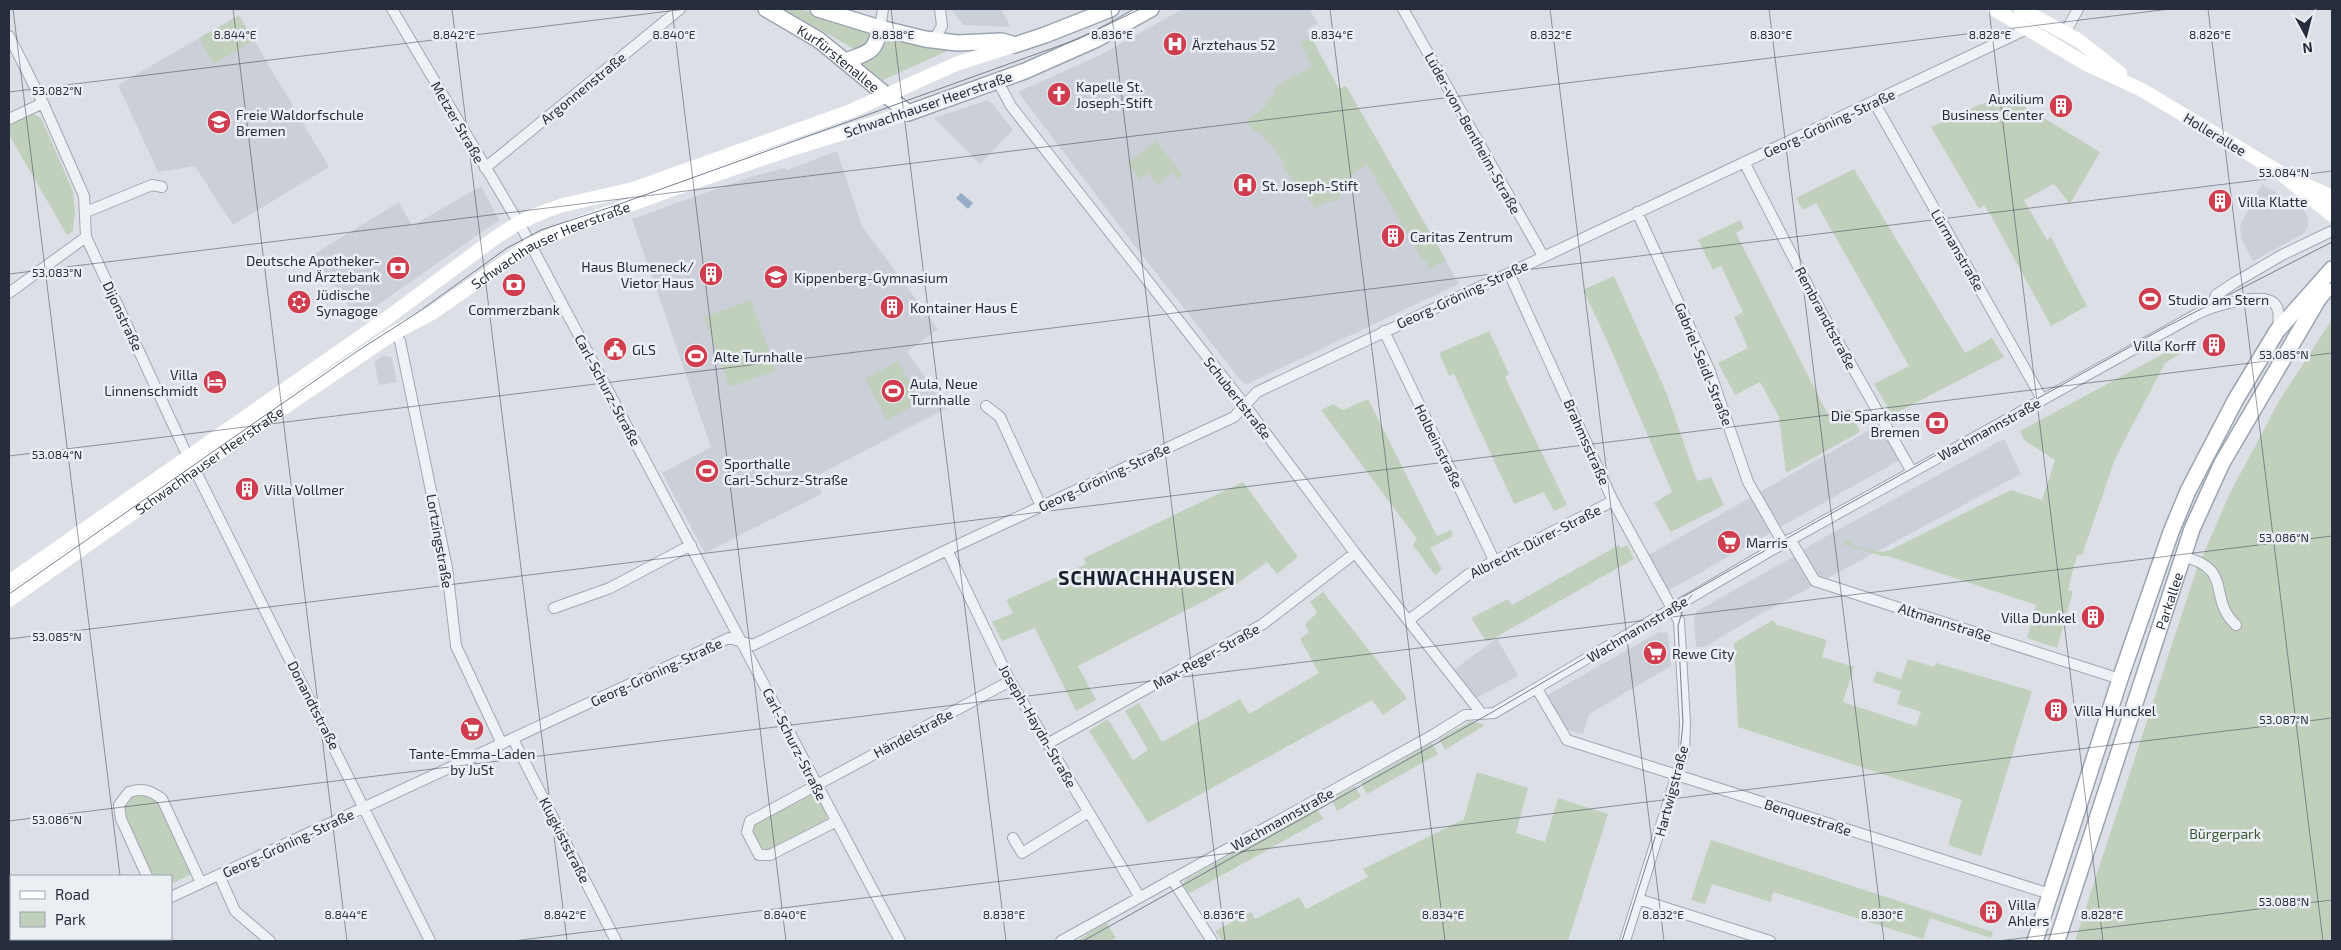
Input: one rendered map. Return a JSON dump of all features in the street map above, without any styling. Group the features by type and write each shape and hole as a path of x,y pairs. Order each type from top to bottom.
{"main road":[{"name":"Kurfürstenallee","path":"766,9 812,36 846,61 908,112"},
{"name":"Kurfürstenallee","path":"818,9 880,28 934,40 964,43 1002,41 1015,45"},
{"name":"Schwachhauser Heerstraße","path":"9,600 394,332 432,313 555,208 633,189 851,111 956,64 1045,36 1111,9"},
{"name":"Schwachhauser Heerstraße","path":"9,582 188,457 524,234 575,225 679,187 908,112 1025,71 1097,39 1151,9"},
{"name":"Hollerallee","path":"1994,9 2086,64 2142,90"},
{"name":"Hollerallee","path":"2028,11 2066,33 2142,90 2288,178 2332,197"},
{"path":"846,61 872,51 877,44 880,28"},
{"name":"Hollerallee","path":"2288,178 2332,215"},
{"name":"Parkallee","path":"2035,941 2120,679 2171,532 2188,491 2227,415 2278,331 2332,269"},
{"name":"Parkallee","path":"2057,941 2181,556 2222,463 2319,298 2332,285"},
{"path":"2313,309 2332,294"}],"street":[{"name":"Metzer Straße","path":"392,9 524,234"},
{"name":"Argonnenstraße","path":"485,168 680,9"},
{"path":"880,28 883,9"},
{"path":"934,40 942,26 940,9"},
{"name":"Lüder-von-Bentheim-Straße","path":"1403,9 1542,256"},
{"path":"2066,33 2078,9"},
{"name":"Georg-Gröning-Straße","path":"172,897 729,638 753,645 947,550 1234,417 1257,392 1542,256 2028,29"},
{"name":"Dijonstraße","path":"9,36 43,103 84,196 86,237 188,457"},
{"name":"Schubertstraße","path":"997,80 1011,106 1244,404 1355,553 1410,620 1482,714"},
{"name":"Lürmanstraße","path":"1874,102 2042,399"},
{"path":"9,119 43,103"},
{"name":"Rembrandtstraße","path":"1744,162 1824,317 1912,472"},
{"path":"86,212 152,185 162,187"},
{"name":"Gabriel-Seidl-Straße","path":"1637,212 1709,369 1748,482 1787,541"},
{"name":"Wachmannstraße","path":"2211,308 2216,295 2234,283 2282,255 2332,231"},
{"name":"Carl-Schurz-Straße","path":"524,234 691,545 835,822 900,941"},
{"path":"9,293 86,237"},
{"name":"Brahmsstraße","path":"1509,273 1613,501 1671,608"},
{"name":"Wachmannstraße","path":"1061,941 1139,896 1406,750 1465,715 1494,713 1787,541 2163,332 2211,308 2255,298 2273,302 2278,308 2278,331"},
{"name":"Holbeinstraße","path":"1384,331 1494,560"},
{"name":"Lortzingstraße","path":"394,332 400,341 447,568 456,646 502,744"},
{"path":"986,406 1000,417 1041,506"},
{"name":"Donandtstraße","path":"195,470 365,807 430,941"},
{"name":"Albrecht-Dürer-Straße","path":"1410,620 1469,574 1613,501"},
{"name":"Altmannstraße","path":"1787,541 1815,581 2120,679"},
{"path":"554,608 610,588 691,545"},
{"name":"Joseph-Haydn-Straße","path":"947,550 1010,680 1087,813 1139,896"},
{"name":"Max-Reger-Straße","path":"1048,744 1263,624 1355,553"},
{"path":"2181,556 2199,560 2215,573 2227,616 2236,625"},
{"name":"Hartwigstraße","path":"1625,941 1684,752 1685,722 1681,626 1671,608"},
{"name":"Händelstraße","path":"835,822 770,855 759,855 747,832 750,821 1010,680"},
{"name":"Benquestraße","path":"1537,689 1567,740 2050,894"},
{"name":"Klugkiststraße","path":"513,739 616,941"},
{"path":"147,875 120,819 119,805 129,792 139,789 149,790 162,798 201,883"},
{"path":"1013,838 1022,854 1087,813"},
{"path":"219,875 235,911 270,941"},
{"path":"1172,879 1212,941"},
{"path":"1638,899 1770,941"}],"shaded area":[{"path":"951,9 1001,9 1011,27 963,25"},
{"name":"St. Joseph-Stift","path":"1183,9 1309,9 1318,23 1307,30 1339,89 1346,86 1459,284 1247,384 1242,382 1134,245 1018,92 1100,55"},
{"name":"Freie Waldorfschule Bremen","path":"239,15 329,167 233,225 195,166 158,172 118,85"},
{"path":"987,100 992,103 1013,130 980,164 934,118"},
{"name":"Kippenberg-Gymnasium","path":"837,151 862,226 938,329 907,352 947,408 814,477 822,494 705,553 662,473 711,447 632,219 750,177 785,168 787,170"},
{"path":"2262,184 2304,210 2308,218 2308,227 2303,234 2253,261 2242,241 2240,225"},
{"path":"481,186 499,220 358,319 313,255 399,202 412,226"},
{"path":"384,355 392,358 397,382 379,385 374,362"},
{"path":"1884,422 1903,458 1664,593 1645,557"},
{"path":"2004,439 2021,474 1757,616 1706,646 1696,647 1694,620 1697,611 1803,551 1812,544"},
{"path":"1659,632 1668,633 1671,666 1589,714 1583,734 1562,729 1544,697"},
{"path":"1497,638 1518,676 1472,700 1451,672"}],"green space":[{"path":"783,9 801,9 867,32 871,37 868,46 856,50"},
{"path":"239,16 253,41 214,64 199,38"},
{"path":"884,37 954,48 883,80 858,61 879,50"},
{"path":"1311,37 1339,89 1346,86 1446,260 1430,269 1425,260 1423,261 1367,164 1348,181 1337,203 1328,201 1320,205 1317,210 1282,166 1285,163 1259,131 1255,133 1246,121 1267,105 1265,101 1275,95 1273,88 1312,66 1300,43"},
{"path":"2004,94 2100,152 2070,204 2054,184 2024,200 2047,240 2051,237 2087,306 2051,326 1991,216 1984,205 1979,209 1931,127"},
{"path":"32,113 41,118 73,191 75,212 73,231 67,235 9,135 9,126"},
{"path":"1156,141 1183,175 1178,179 1172,172 1158,186 1148,173 1140,179 1127,163"},
{"path":"1854,169 1965,353 1992,338 2004,357 1892,415 1874,384 1909,366 1816,203 1803,210 1796,198"},
{"path":"1740,220 1744,228 1736,233 1830,419 1849,409 1860,432 1786,473 1779,417 1760,382 1735,395 1718,363 1748,348 1734,317 1743,312 1721,266 1713,270 1698,240"},
{"path":"1614,276 1666,392 1697,481 1711,477 1724,505 1671,532 1654,503 1672,492 1606,338 1583,290"},
{"path":"751,300 776,371 729,387 704,317"},
{"name":"Bürgerpark","path":"2332,319 2332,941 2075,941 2196,571 2229,495 2279,401"},
{"path":"1489,331 1509,374 1505,377 1567,505 1554,511 1544,492 1514,504 1454,374 1449,376 1439,353"},
{"path":"2187,341 2190,348 2165,363 2115,459 2082,555 2077,555 2068,590 2073,591 2057,648 2027,638 2036,605 1888,556 1841,544 1849,539 1855,547 1882,552 1890,550 2011,490 2042,500 2055,460 2024,440 2020,431"},
{"name":"Aula, Neue Turnhalle","path":"898,361 920,402 887,420 865,379"},
{"path":"1368,399 1437,536 1451,530 1453,536 1430,548 1442,569 1435,575 1413,545 1417,539 1321,410 1333,404 1343,410"},
{"path":"1243,482 1298,557 1277,574 1267,562 1235,585 1078,666 1096,700 1076,711 1035,628 1002,641 992,622 1013,613 1006,600 1086,564 1084,558"},
{"path":"1619,545 1621,548 1627,545 1634,559 1487,642 1471,618 1508,599 1512,605"},
{"path":"1323,592 1407,698 1383,715 1372,700 1148,823 1089,731 1108,719 1133,760 1148,750 1125,711 1139,703 1162,742 1240,699 1249,714 1319,673 1300,639 1309,632 1305,624 1317,613 1310,602"},
{"path":"1773,620 1777,625 1827,640 1822,657 1854,667 1843,702 1916,726 1921,712 1897,704 1901,691 1873,682 1877,671 1901,679 1908,659 1934,667 1936,663 2032,691 1981,856 1948,845 1962,800 1738,727 1734,643"},
{"path":"1471,721 1485,725 1445,750 1439,739"},
{"path":"1432,743 1438,754 1367,794 1361,783"},
{"path":"1477,772 1528,788 1516,833 1545,842 1558,798 1608,814 1568,941 1222,941 1215,931 1251,912 1255,919 1299,897 1306,909 1368,877 1363,869 1464,819"},
{"path":"1355,786 1361,797 1337,811 1331,799"},
{"path":"138,793 149,793 161,806 192,874 172,884 172,875 152,875 125,817 124,808 130,798"},
{"path":"809,793 816,794 827,815 827,820 774,850 768,850 758,845 752,832 756,821"},
{"path":"1316,807 1323,819 1190,893 1186,892 1183,883 1187,879"},
{"path":"1711,840 1993,932 1991,938 1930,918 1923,939 1773,892 1771,902 1712,884 1705,904 1691,900"},
{"path":"1106,922 1116,938 1110,941 1077,941"}],"water":[{"path":"961,193 973,203 968,209 956,198"}],"tram line":[{"path":"9,594 356,352 417,313 507,248 541,230 614,206 1078,39 1140,9"},
{"path":"1083,941 1489,714 1617,639 1681,598 1782,541 2162,329 2332,242"},
{"path":"1622,941 1679,762 1683,723 1678,626 1684,605 1692,595"}],"place":[{"name":"Ärztehaus 52","path":"1175,44"},
{"name":"Kapelle St. Joseph-Stift","path":"1059,94"},
{"name":"Auxilium Business Center","path":"2061,106"},
{"name":"Freie Waldorfschule Bremen","path":"219,122"},
{"name":"St. Joseph-Stift","path":"1245,185"},
{"name":"Villa Klatte","path":"2220,201"},
{"name":"Caritas Zentrum","path":"1393,236"},
{"name":"Deutsche Apotheker- und Ärztebank","path":"398,268"},
{"name":"Haus Blumeneck/ Vietor Haus","path":"711,274"},
{"name":"Kippenberg-Gymnasium","path":"776,277"},
{"name":"Commerzbank","path":"514,285"},
{"name":"Studio am Stern","path":"2150,299"},
{"name":"Jüdische Synagoge","path":"299,302"},
{"name":"Kontainer Haus E","path":"892,307"},
{"name":"Villa Korff","path":"2214,345"},
{"name":"GLS","path":"615,349"},
{"name":"Alte Turnhalle","path":"696,356"},
{"name":"Villa Linnenschmidt","path":"215,382"},
{"name":"Aula, Neue Turnhalle","path":"893,391"},
{"name":"Die Sparkasse Bremen","path":"1937,423"},
{"name":"Sporthalle Carl-Schurz-Straße","path":"707,471"},
{"name":"Villa Vollmer","path":"247,489"},
{"name":"Marris","path":"1729,542"},
{"name":"Villa Dunkel","path":"2093,617"},
{"name":"Rewe City","path":"1655,653"},
{"name":"Villa Hunckel","path":"2056,710"},
{"name":"Tante-Emma-Laden by JuSt","path":"472,729"},
{"name":"Villa Ahlers","path":"1991,912"}],"district":[{"name":"SCHWACHHAUSEN","path":"1147,577"}]}
